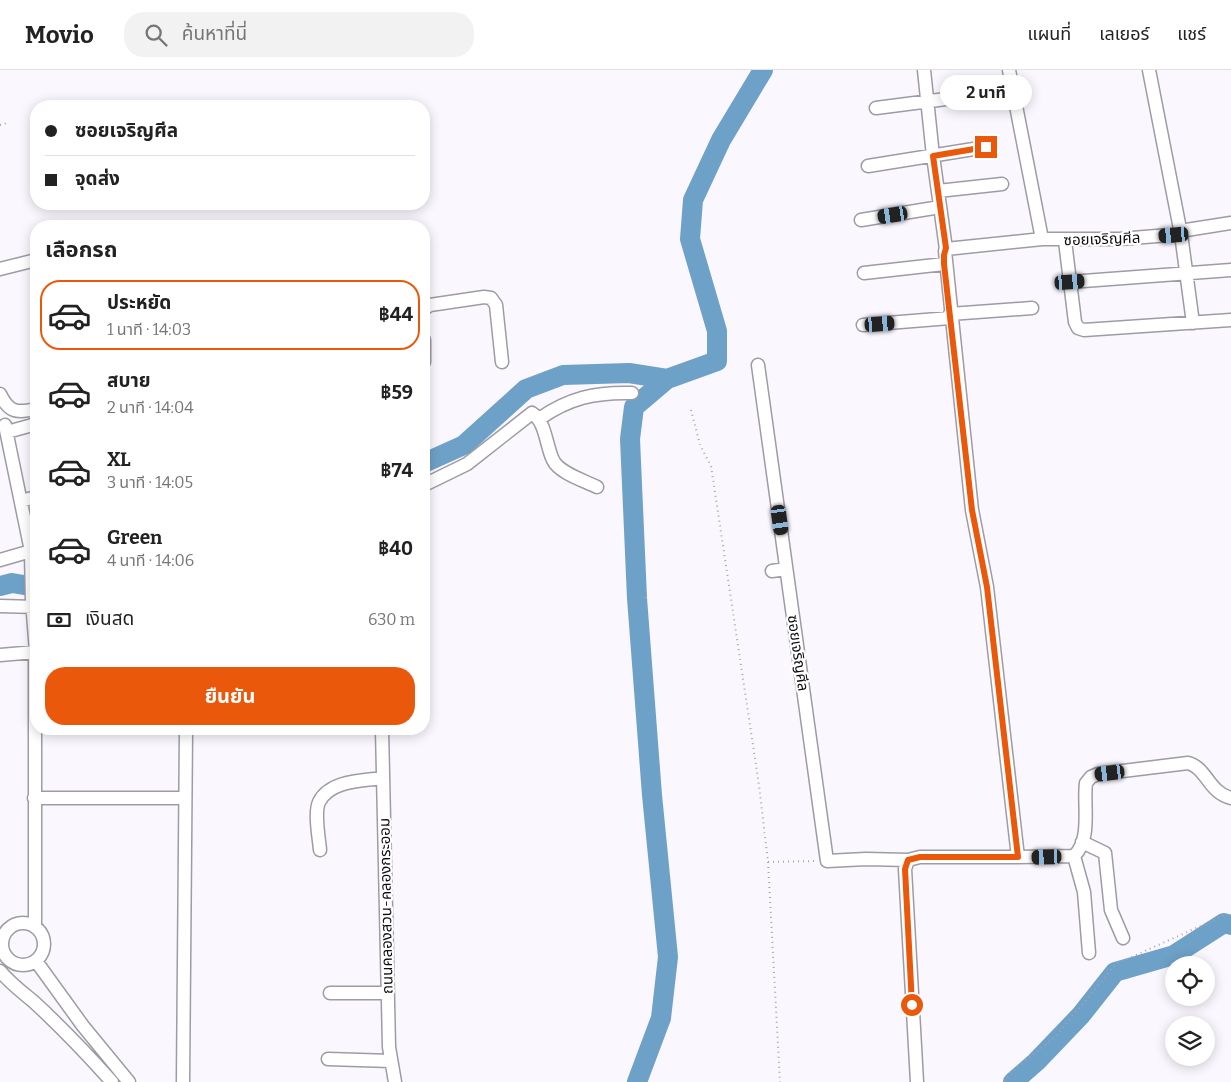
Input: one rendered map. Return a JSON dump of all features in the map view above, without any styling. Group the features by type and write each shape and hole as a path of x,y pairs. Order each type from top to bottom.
{"street":[{"path":"924,70 933,156 946,248 944,264 972,510 987,587 1018,857"},
{"path":"1009,70 1042,239"},
{"path":"1148,70 1181,232 1193,323"},
{"path":"876,108 1000,92"},
{"path":"868,166 986,147"},
{"path":"938,191 1002,184"},
{"path":"861,220 940,207"},
{"name":"ซอยเจริญศีล","path":"946,248 1042,239 1065,241 1120,240 1231,223"},
{"path":"1065,241 1075,322 1080,329 1231,320"},
{"path":"0,269 30,262"},
{"path":"864,273 944,264"},
{"path":"1070,282 1231,270"},
{"path":"430,305 491,298 496,305 502,362"},
{"path":"863,325 1032,308"},
{"name":"ซอยเจริญศีล","path":"758,365 827,861"},
{"path":"539,419 558,406 588,395 632,393"},
{"path":"0,394 5,405 16,412 30,410"},
{"path":"16,412 4,428 30,542"},
{"path":"430,482 467,464 530,413 535,414 539,419 553,461 567,472 597,487"},
{"path":"4,428 30,425"},
{"path":"21,501 30,499"},
{"path":"0,560 30,556"},
{"path":"772,571 786,569"},
{"path":"0,606 30,605"},
{"path":"0,655 30,652"},
{"path":"35,735 35,926"},
{"path":"183,1082 186,735"},
{"name":"ถนนคลองสวน-คลองกระออม","path":"382,735 388,993 391,1061 395,1082"},
{"path":"1089,953 1084,892 1074,856 1082,842 1086,783 1091,777 1098,774 1188,763 1196,766 1217,793 1231,798"},
{"path":"320,850 319,803 332,788 348,782 383,778"},
{"path":"34,798 185,798"},
{"path":"1082,842 1105,853 1111,910 1123,938"},
{"path":"827,861 866,859 908,860 920,857 1074,856"},
{"path":"908,860 905,869 916,1082"},
{"path":"22,922 35,926 43,936 44,950 36,961 24,965 11,962 2,951 2,937 10,927 22,922"},
{"path":"36,961 83,1026 130,1082"},
{"path":"0,971 9,982 33,1001 87,1054 112,1082"},
{"path":"330,993 388,993"},
{"path":"328,1059 391,1061"}],"path":[{"path":"0,125 7,123"},
{"path":"691,410 700,446 711,466 759,784 768,862 780,1082"},
{"path":"768,862 827,861"},
{"path":"1005,1082 1010,1073 1055,1037 1116,964 1225,915 1231,915"}],"waterway":[{"path":"637,1082 661,1018 668,957 652,795 637,598 630,439 634,407 667,379 717,361 717,331 690,239 693,200 721,140 763,70"},
{"path":"430,460 464,445 526,389 563,375 629,373 667,379"},
{"path":"0,586 12,583 30,586"},
{"path":"1013,1082 1036,1062 1081,1015 1115,972 1174,955 1224,923 1231,925"}],"route":[{"path":"912,1005 905,869 908,860 914,857 1018,857 987,587 972,510 944,264 944,251 946,248 933,156 986,147"}]}
